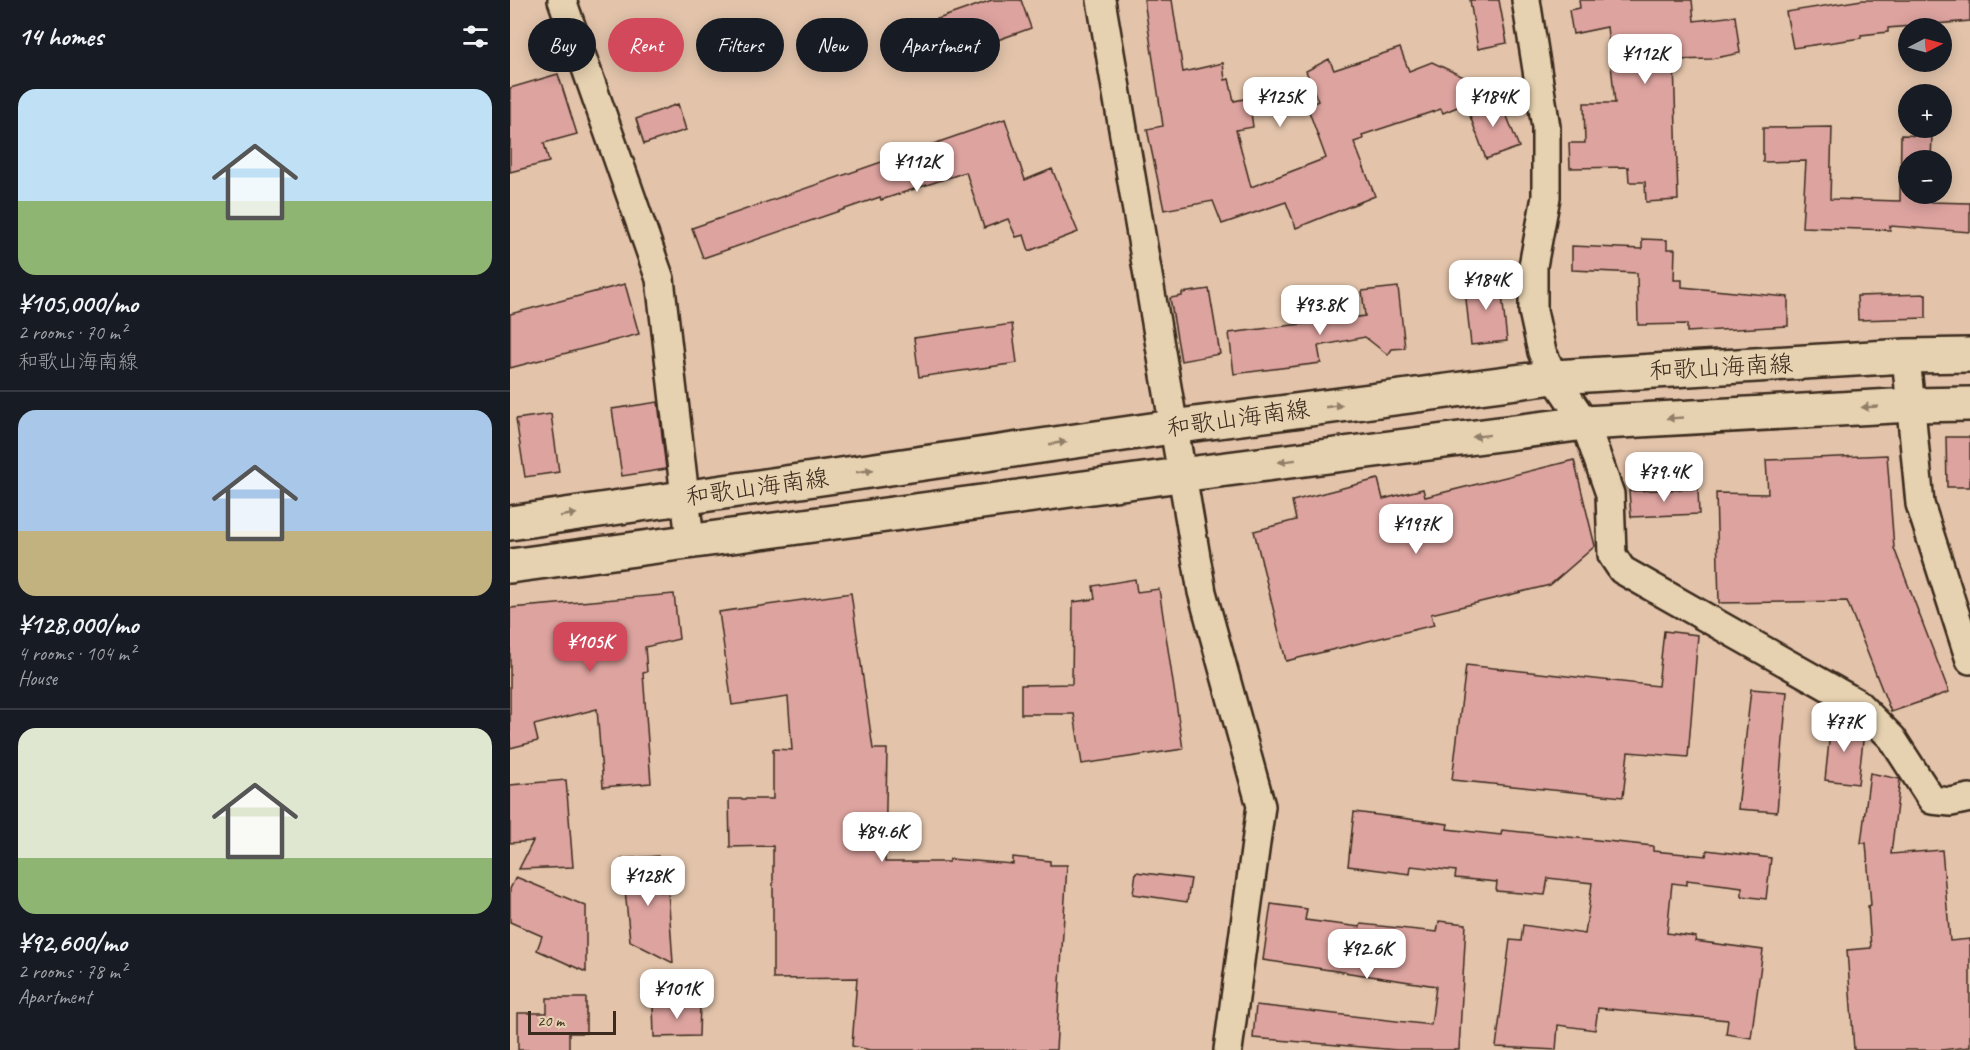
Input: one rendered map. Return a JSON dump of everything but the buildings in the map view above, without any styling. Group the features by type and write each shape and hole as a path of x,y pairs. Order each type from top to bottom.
{"main road":[{"name":"和歌山海南線","path":"510,523 1172,427 1554,376 1906,356 1970,355"},
{"name":"和歌山海南線","path":"510,566 690,540 1585,423 1911,405 1970,404"}],"street":[{"path":"562,0 660,279 690,540"},
{"path":"1101,0 1180,475 1202,592 1261,806 1228,1050"},
{"path":"1526,0 1546,127 1546,197 1533,266 1533,311 1542,352 1554,376 1585,423 1610,494 1612,555 1622,570 1857,703 1892,738 1932,800 1951,802 1970,798"},
{"path":"1906,356 1920,504 1970,660"}]}
